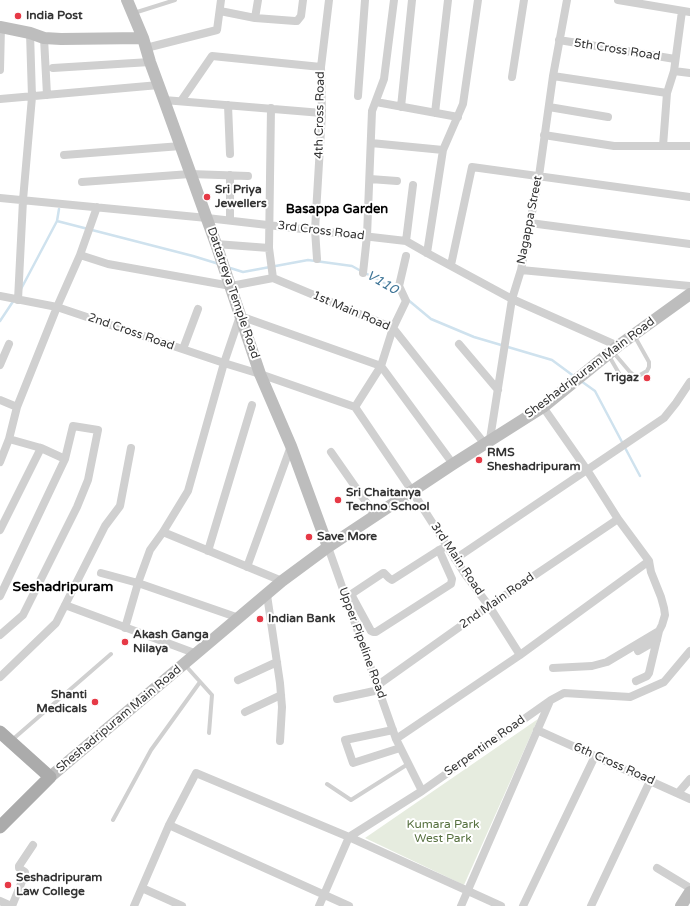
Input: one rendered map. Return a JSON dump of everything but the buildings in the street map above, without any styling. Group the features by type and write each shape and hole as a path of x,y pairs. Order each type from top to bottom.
{"main road":[{"path":"0,732 50,777"},
{"name":"Sheshadripuram Main Road","path":"0,827 50,777"}],"street":[{"name":"Dattatreya Temple Road","path":"127,0 144,43 231,286 260,374 291,446 328,547"},
{"path":"0,70 1,27 30,33 44,38 144,43 217,30 222,0"},
{"path":"255,18 258,0"},
{"path":"220,11 255,18 297,21 300,16 303,0"},
{"name":"4th Cross Road","path":"317,259 315,230 322,113 321,68 330,0"},
{"path":"358,96 365,0"},
{"path":"363,273 367,236 372,111 384,79 394,0"},
{"path":"401,107 412,0"},
{"path":"435,113 448,0"},
{"path":"427,253 443,150 463,104 478,0"},
{"path":"512,77 524,0"},
{"name":"Nagappa Street","path":"487,441 498,390 512,299 521,270 539,176 553,76 567,0"},
{"path":"618,0 686,12 674,71 667,93 663,146"},
{"path":"18,299 23,200 32,97 30,33"},
{"path":"44,38 47,95"},
{"name":"5th Cross Road","path":"559,40 676,59"},
{"path":"181,101 212,56 321,68"},
{"path":"53,68 150,62"},
{"path":"674,71 690,73"},
{"path":"553,76 667,93"},
{"path":"0,99 159,86"},
{"path":"164,100 322,113"},
{"path":"376,102 458,117"},
{"path":"228,105 230,154"},
{"path":"549,106 608,117"},
{"path":"80,255 108,264 231,286 273,278 269,248 271,108"},
{"path":"544,135 614,146 690,146"},
{"path":"371,143 443,150"},
{"path":"64,155 181,146"},
{"path":"451,265 472,167 690,197"},
{"path":"82,182 190,174 248,176"},
{"path":"230,176 230,220"},
{"path":"370,178 397,181"},
{"path":"406,241 413,185"},
{"name":"3rd Cross Road","path":"0,198 230,220 406,241 512,299 612,350"},
{"path":"0,462 9,439 17,407 57,307 80,255 97,208"},
{"path":"530,223 690,244"},
{"path":"216,244 269,248"},
{"path":"260,374 355,407 380,366 393,328 406,301 399,286 406,256"},
{"path":"521,270 689,295"},
{"name":"1st Main Road","path":"273,278 393,328 487,441"},
{"name":"Sheshadripuram Main Road","path":"50,777 282,581 375,515 487,441 543,407 612,350 689,295"},
{"name":"2nd Cross Road","path":"0,296 57,307 260,374"},
{"path":"184,349 198,309"},
{"path":"125,628 138,583 150,550 188,491 224,363 240,316 380,366 453,464"},
{"path":"0,365 9,344"},
{"path":"459,344 498,390"},
{"path":"455,558 664,418 690,382"},
{"path":"0,400 17,407"},
{"path":"208,551 252,405"},
{"name":"3rd Main Road","path":"355,407 412,491 465,574 489,606 520,655"},
{"path":"543,407 587,470 618,519 649,561 651,572 662,597 664,620 656,640 648,674 636,681"},
{"path":"0,596 65,459 73,426 98,430 88,480 77,507 23,615 0,636"},
{"path":"9,439 41,448 65,459"},
{"path":"247,567 291,446"},
{"path":"0,530 41,448"},
{"path":"0,678 56,623 105,526 120,506 131,448"},
{"path":"331,452 375,515"},
{"name":"2nd Main Road","path":"378,688 489,606 618,519"},
{"path":"163,532 282,581"},
{"path":"439,550 452,580 451,584 376,632 371,631 353,598 352,595 354,592 383,573 392,580 439,550 447,546"},
{"name":"Upper Pipeline Road","path":"328,547 396,739 422,791"},
{"path":"396,739 520,655 649,561"},
{"path":"101,573 138,583 240,618"},
{"path":"267,595 278,662 281,695 282,707 280,741"},
{"path":"65,605 197,654"},
{"path":"554,668 592,666 607,662 659,631"},
{"path":"638,651 656,640"},
{"name":"Serpentine Road","path":"349,837 422,791 551,700 564,693 630,697 664,682 690,651"},
{"path":"238,680 278,662"},
{"path":"337,700 378,688"},
{"path":"245,712 281,695"},
{"path":"461,906 551,700"},
{"path":"393,730 345,740 352,763 400,748"},
{"name":"6th Cross Road","path":"537,730 690,799"},
{"path":"523,906 595,756"},
{"path":"134,906 169,825 196,773 349,837 501,906"},
{"path":"678,793 690,779"},
{"path":"591,906 650,781"},
{"path":"169,825 349,906"},
{"path":"319,906 349,837"},
{"path":"0,901 11,906 26,874 18,866 33,844"},
{"path":"657,868 690,888"},
{"path":"142,888 182,906"},
{"path":"681,906 690,892"}],"lane":[{"path":"133,13 175,0"},
{"path":"612,350 634,375 640,375 648,371 649,362 633,335"},
{"path":"612,350 620,375"},
{"path":"11,742 111,654"},
{"path":"184,664 212,695 209,734"},
{"path":"113,820 151,750 200,682"},
{"path":"327,784 351,800 408,764"}],"green space":[{"name":"Kumara Park West Park","path":"538,719 464,885 365,838"}],"waterway":[{"path":"21,289 57,221 59,209"},
{"name":"V110","path":"57,221 219,264"},
{"name":"V110","path":"227,267 243,272 308,260 352,266 361,271"},
{"name":"V110","path":"365,273 399,292"},
{"name":"V110","path":"407,299 431,319 474,337 552,360 575,377"},
{"path":"0,321 14,300"},
{"name":"V110","path":"581,381 595,391 640,476"}],"place":[{"name":"India Post","path":"18,16"},
{"name":"Sri Priya Jewellers","path":"207,197"},
{"name":"Trigaz","path":"647,378"},
{"name":"RMS Sheshadripuram","path":"479,460"},
{"name":"Sri Chaitanya Techno School","path":"338,500"},
{"name":"Save More","path":"309,537"},
{"name":"Indian Bank","path":"260,619"},
{"name":"Akash Ganga Nilaya","path":"125,642"},
{"name":"Shanti Medicals","path":"95,702"},
{"name":"Seshadripuram Law College","path":"8,885"}],"district":[{"name":"Basappa Garden","path":"337,210"},
{"name":"Seshadripuram","path":"63,587"}]}
